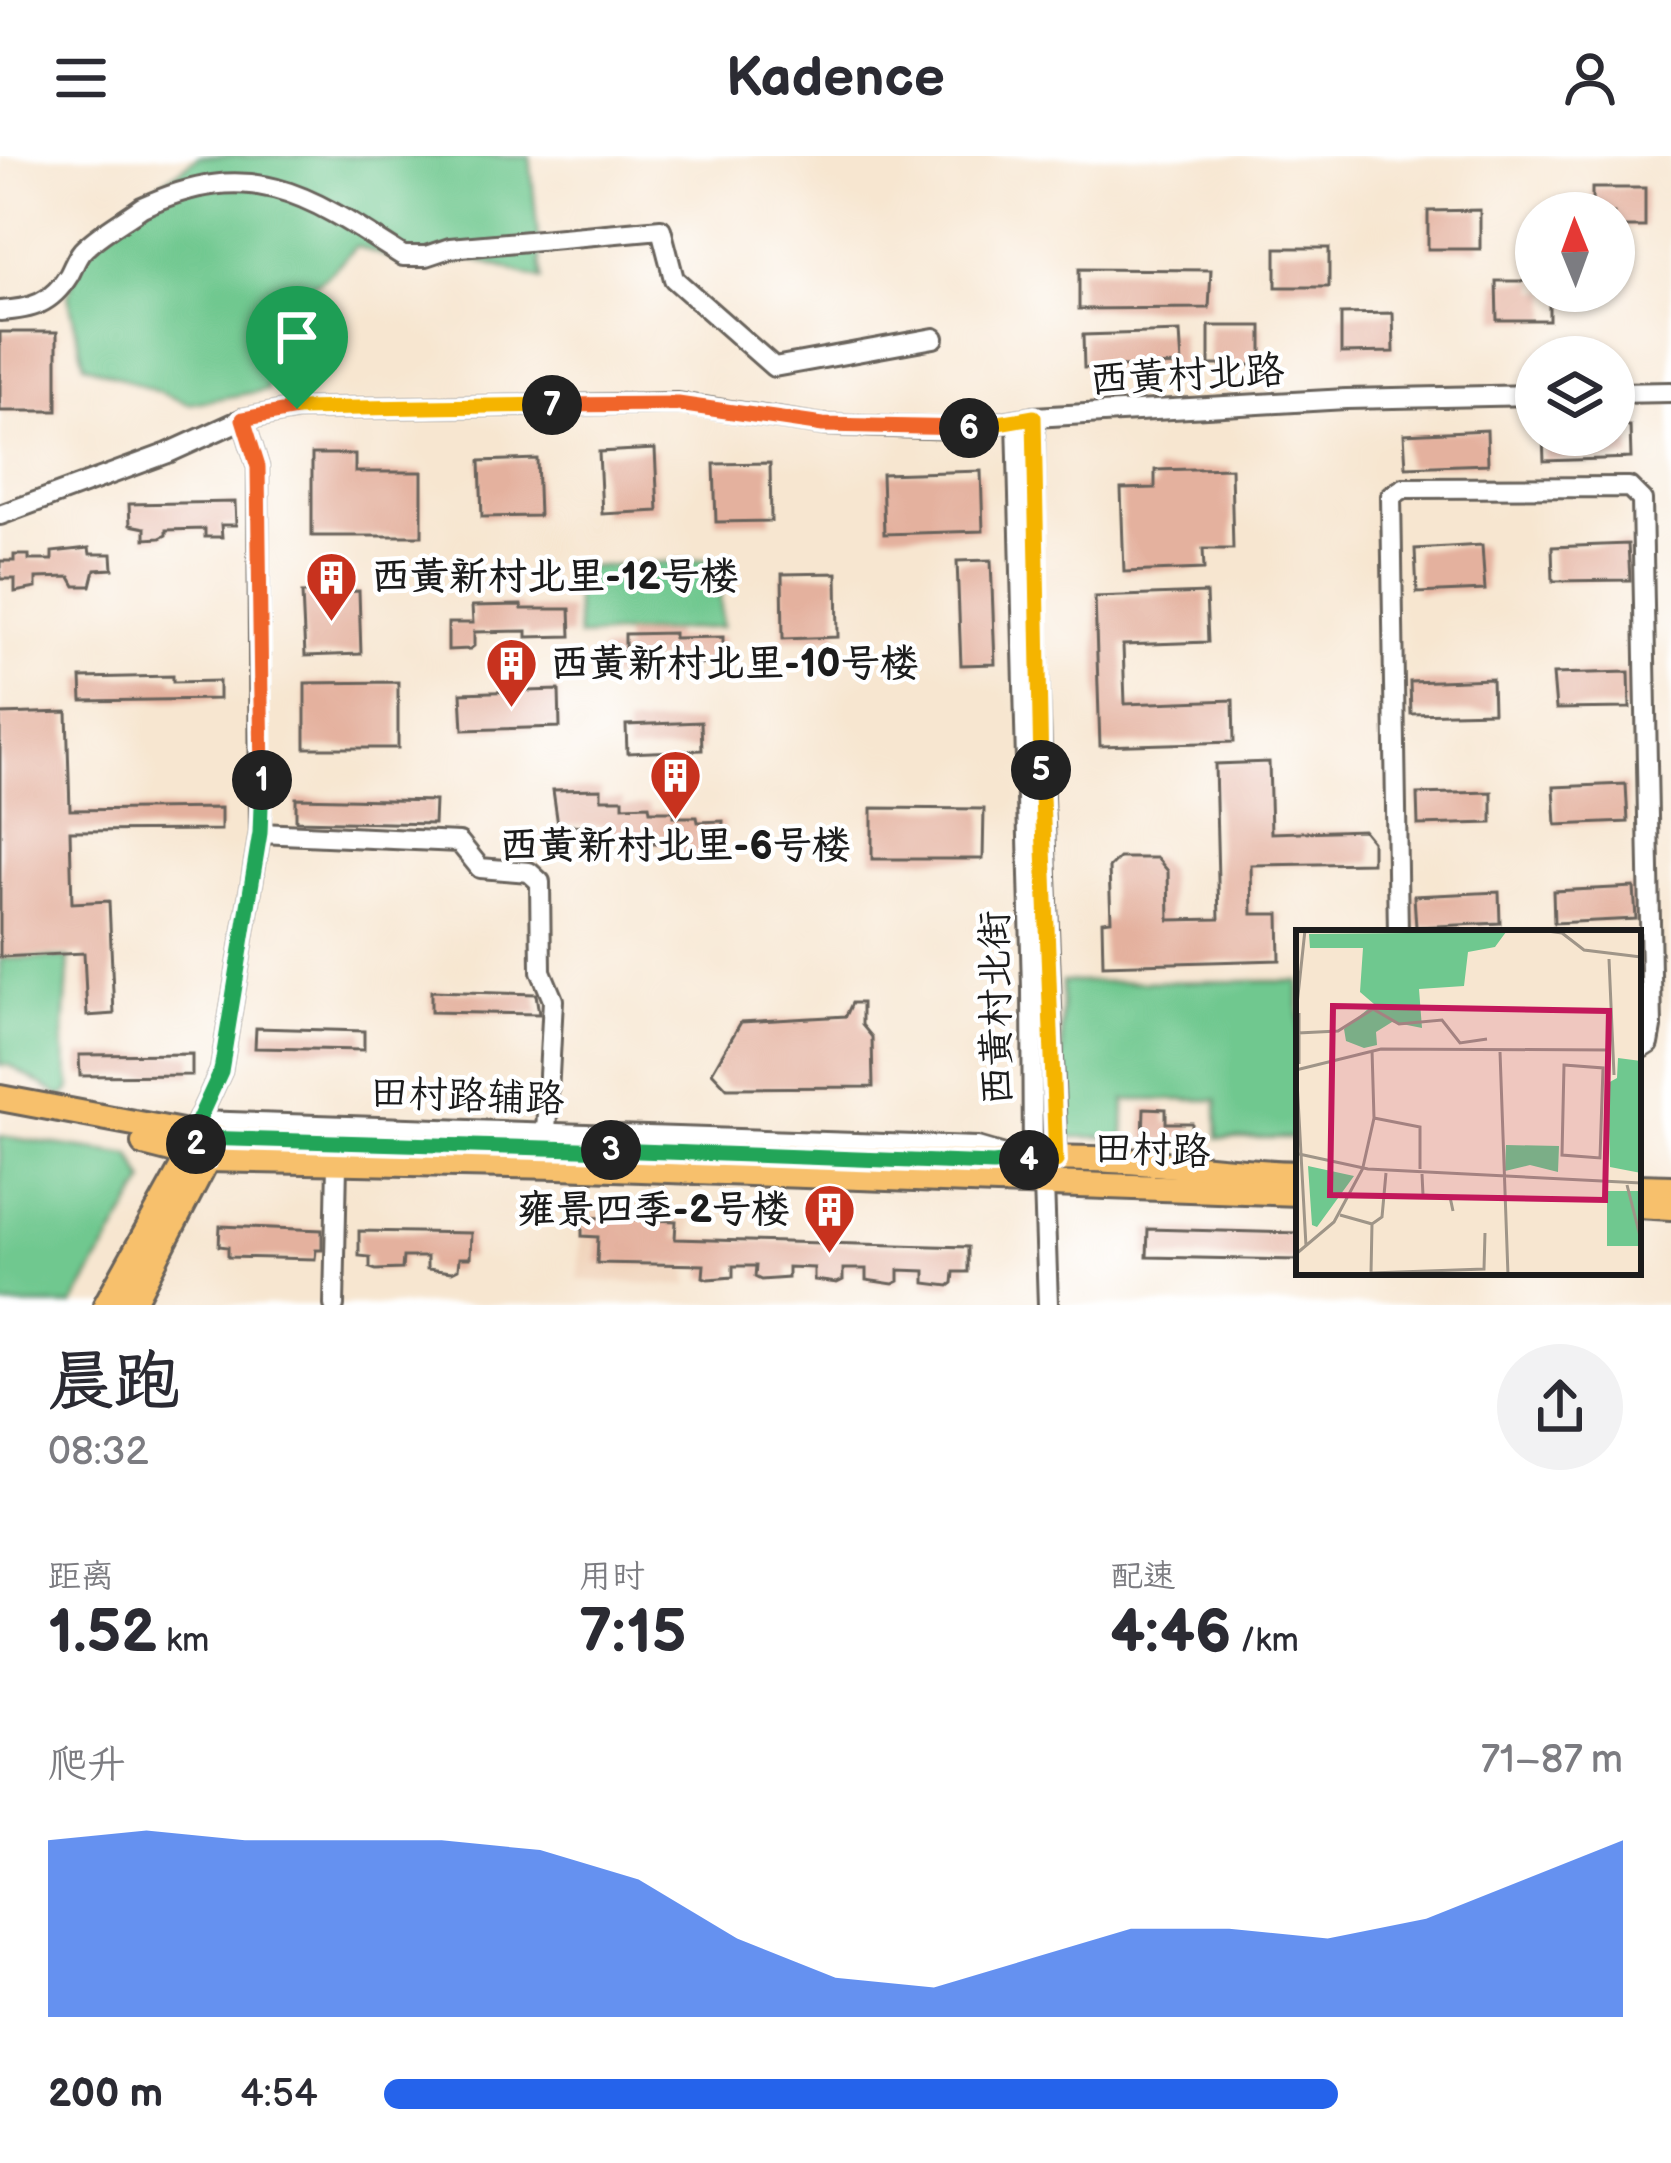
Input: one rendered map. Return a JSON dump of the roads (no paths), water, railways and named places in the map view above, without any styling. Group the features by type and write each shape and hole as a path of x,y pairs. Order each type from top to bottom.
{"main road":[{"path":"0,1098 199,1143"},
{"name":"田村路","path":"0,1115 337,1164 1175,1163 1241,1173 1296,1174"},
{"name":"田村路","path":"199,1143 476,1139 1038,1166 1296,1193"},
{"path":"106,1305 199,1143"},
{"path":"131,1305 199,1143"},
{"path":"1641,1187 1671,1188"},
{"path":"1641,1205 1671,1207"}],"street":[{"path":"0,311 34,308 55,296 81,252 175,183 212,170 242,168 283,179 403,256 661,229 674,279 773,368 934,338"},
{"path":"1635,393 1671,392"},
{"name":"西黄村北路","path":"0,514 168,453 243,419 297,409 678,404 823,425 962,429 1026,418 1515,396"},
{"name":"西黄村北街","path":"1026,418 1036,613 1038,1166 1048,1305"},
{"path":"199,1143 221,1071 260,833 258,467 243,419"},
{"path":"1398,930 1390,496 1404,488 1634,490 1642,500 1646,577 1652,1027 1649,1044 1641,1050"},
{"path":"260,833 459,842 481,868 529,872 541,882 541,971 553,1000 546,1132"},
{"name":"田村路辅路","path":"476,1139 546,1132 977,1148 1038,1166"},
{"path":"334,1305 337,1164"}],"place":[{"name":"西黄新村北里-12号楼","path":"332,623"},
{"name":"西黄新村北里-10号楼","path":"511,710"},
{"name":"西黄新村北里-6号楼","path":"675,822"},
{"name":"雍景四季-2号楼","path":"829,1256"}]}
